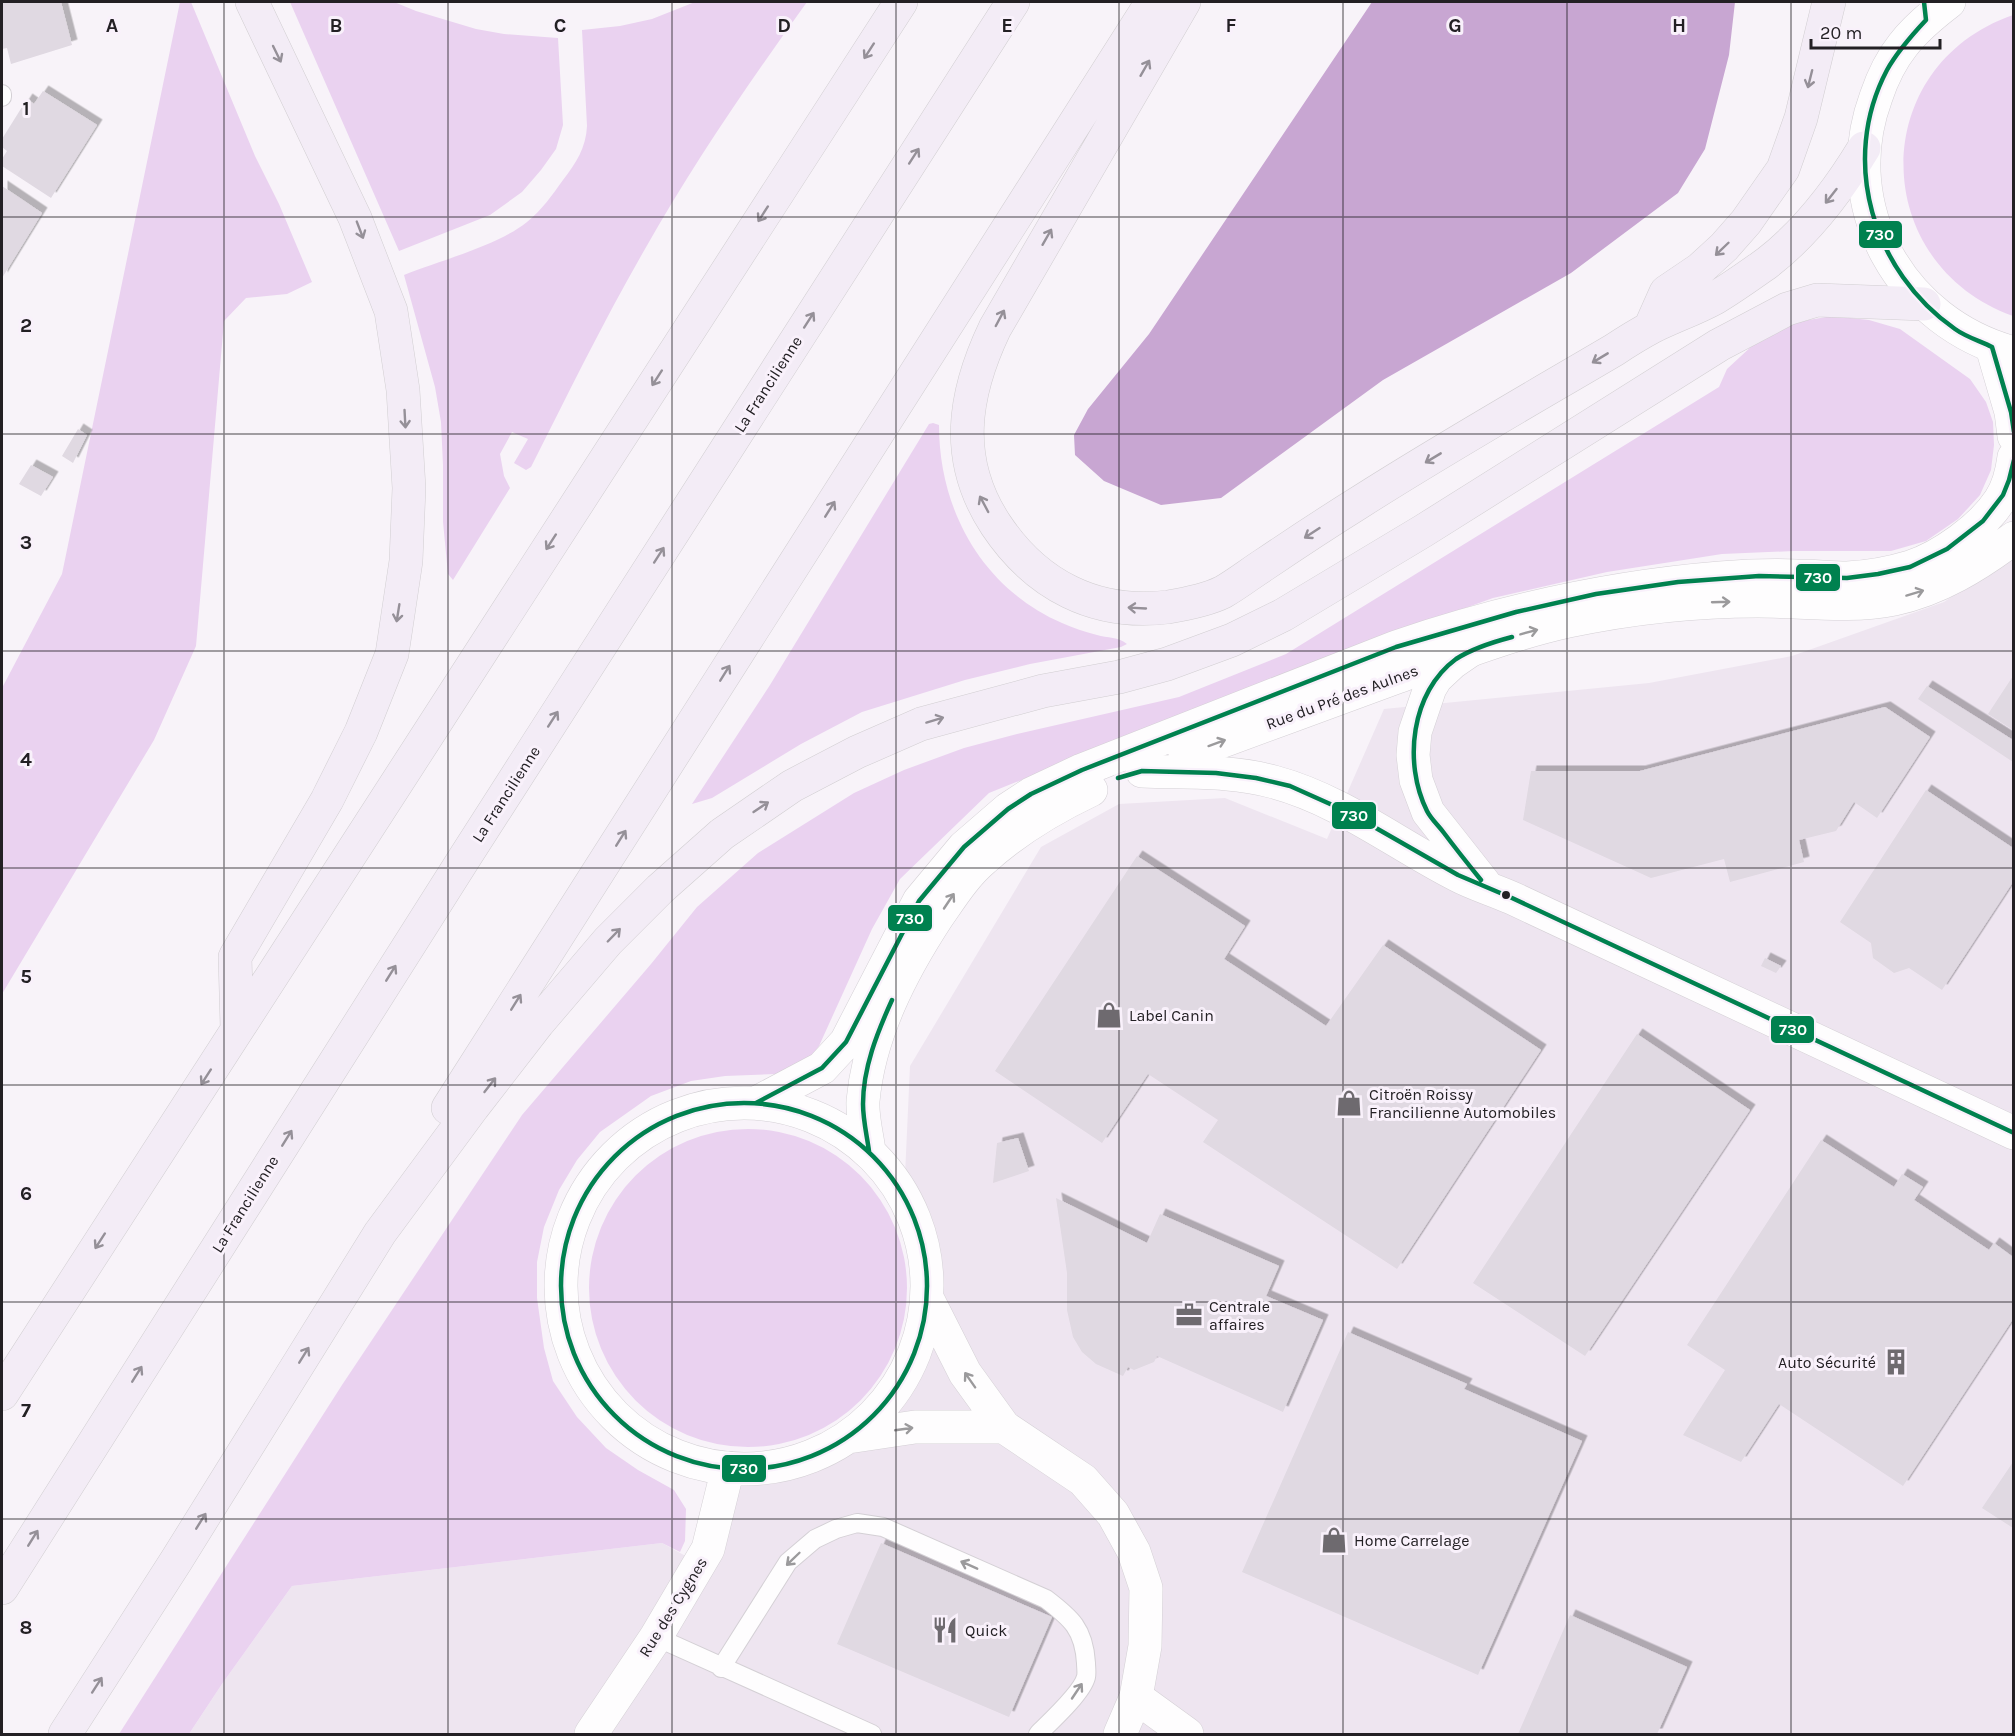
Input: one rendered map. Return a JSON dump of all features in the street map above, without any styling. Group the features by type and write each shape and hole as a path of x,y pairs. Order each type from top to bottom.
{"highway":[{"path":"237,1028 235,957 327,800 362,732 392,654 406,561 409,488 403,390 391,311 356,218 252,2"},
{"path":"2,1394 900,2"},
{"name":"La Francilienne","path":"2,1588 459,867 1013,2"},
{"path":"380,1233 423,1148 1152,2"},
{"path":"1184,2 1005,308 982,356 972,389 967,420 966,441 972,475 979,495 1012,547 1039,574 1056,586 1091,601 1130,608 1170,606 1222,592 1361,501 1650,328 1714,298 1767,263 1795,239 1816,216 1848,174 1864,148"},
{"path":"1650,328 1666,292 1700,269 1724,247 1746,222 1783,169 1801,118 1829,2"},
{"path":"65,1734 176,1561 380,1233 516,1051 608,941 660,889 722,834 792,786 857,752 921,724 1043,691 1119,677 1167,664 1242,635 1283,615 1423,531 1719,345 1787,309 1817,300 1924,304"}],"street":[{"path":"1933,8 1901,47 1883,78 1870,113 1864,148 1866,191 1876,233 1896,271 1924,304 1956,329 2003,350 2013,436"},
{"name":"Rue du Pré des Aulnes","path":"756,1103 822,1068 846,1042 919,901 964,847 1008,809 1032,794 1082,770 1396,647 1447,630 1531,607 1607,591 1665,583 1722,578 1798,576 1848,578 1912,567 1951,546 1983,519 1999,501 2007,486 2013,457"},
{"name":"Rue du Pré des Aulnes","path":"868,1151 863,1103 871,1055 880,1025 917,948 961,883 983,860 1033,821 1061,804 1122,776 1142,771 1473,649 1568,621 1657,606 1758,601 1865,602 1893,599 1921,591 1963,572 1993,554 2013,538"},
{"path":"1473,649 1452,663 1436,678 1430,688 1415,732 1413,754 1416,780 1428,812 1486,887"},
{"path":"1142,771 1236,775 1290,786 1348,812 1458,875 2013,1133"},
{"path":"756,1103 786,1108 816,1118 844,1132 868,1151 894,1181 915,1220 927,1271 927,1298 923,1328 913,1357 899,1384 881,1408 865,1424 846,1438 815,1455 780,1465 728,1468 692,1461 659,1448 630,1428 604,1404 584,1375 570,1342 562,1307 561,1272 568,1237 580,1204 599,1173 624,1148 653,1127 685,1113 720,1105 756,1103"},
{"path":"927,1298 965,1373 1004,1427 1083,1480 1113,1514 1134,1552 1146,1588 1145,1646 1136,1697 1120,1734"},
{"path":"846,1438 915,1427 1004,1427"},
{"name":"Rue des Cygnes","path":"591,1734 656,1637 708,1549 728,1468"},
{"path":"1136,1697 1187,1734"}],"lane":[{"path":"721,1668 788,1562 815,1539 836,1529 857,1523 883,1527 1046,1599 1060,1609 1081,1633 1085,1652 1086,1677 1072,1699 1038,1734"},
{"path":"656,1637 872,1734"}],"shaded area":[{"path":"180,2 191,2 255,156 279,204 312,282 287,294 246,298 224,321 196,646 154,740 2,994 2,688 62,574"},
{"path":"290,2 394,2 476,29 504,34 558,38 563,125 556,149 522,192 490,215 399,251"},
{"path":"695,2 807,2 723,123 663,217 601,330 531,467 526,470 514,463 528,439 512,432 500,454 504,476 510,488 453,580 448,574 443,522 441,422 435,387 404,275 485,245 515,230 537,213 568,174 580,155 587,126 582,30 620,26 652,19"},
{"path":"1372,2 1735,2 1729,55 1705,149 1678,193 1571,273 1383,380 1221,498 1161,505 1104,481 1075,455 1074,435 1088,409 1149,334"},
{"path":"2013,15 2013,316 1965,290 1931,254 1911,211 1904,165 1910,119 1931,76 1965,40"},
{"path":"1832,316 1869,320 1900,329 1970,379 1986,402 1993,422 1994,445 1991,470 1980,495 1958,519 1926,541 1891,551 1722,554 1607,572 1493,598 1313,663 989,793 900,879 872,929 819,1046 803,1067 775,1074 725,1076 691,1081 651,1096 600,1132 577,1160 559,1190 544,1227 537,1262 537,1298 544,1348 553,1381 577,1417 606,1448 638,1470 674,1490 686,1509 685,1541 680,1552 662,1543 292,1586 189,1734 119,1734 342,1385 522,1115 697,907 758,853 854,793 904,770 964,748 1179,697 1286,654 1719,387 1727,369 1754,344 1797,322"},
{"path":"929,424 939,425 941,456 947,487 957,516 970,543 988,567 1009,589 1034,608 1070,627 1117,639 1127,644 965,680 862,712 801,744 712,798 692,804 770,685"},
{"path":"2013,555 2013,1734 189,1734 292,1586 662,1543 700,1564 728,1468 780,1465 815,1455 847,1438 881,1408 899,1384 913,1357 923,1328 927,1298 927,1271 923,1244 904,1197 910,1066 1041,847 1119,804 1225,798 1327,839 1384,709 1649,683 1792,656 1944,602"},
{"path":"748,1129 779,1132 809,1141 836,1156 861,1175 880,1200 895,1227 904,1257 907,1288 904,1319 895,1349 880,1376 861,1401 836,1420 809,1435 779,1444 748,1447 717,1444 687,1435 660,1420 635,1401 616,1376 601,1349 592,1319 589,1288 592,1257 601,1227 616,1200 635,1175 660,1156 687,1141 717,1132"}],"building":[{"path":"2,2 61,2 72,45 11,64 7,48 2,49"},
{"path":"43,91 97,125 51,198 2,166 2,159 7,151 2,147 2,139 27,99 34,104"},
{"path":"2,186 42,213 2,278"},
{"path":"78,429 87,435 73,463 62,456"},
{"path":"31,465 53,477 41,496 19,484"},
{"path":"2013,676 2013,730 1988,714"},
{"path":"1927,686 2013,740 2013,762 1918,699"},
{"path":"1885,707 1930,737 1877,818 1854,802 1836,831 1799,840 1804,862 1730,882 1724,859 1651,878 1523,820 1531,771 1640,771"},
{"path":"1926,790 2013,848 2013,882 1942,990 1909,968 1894,973 1873,958 1871,943 1840,922"},
{"name":"Citroën Roissy Francilienne Automobiles","path":"1137,856 1245,926 1224,959 1326,1026 1383,945 1541,1050 1397,1269 1203,1142 1218,1120 1148,1074 1102,1143 995,1071"},
{"path":"1765,958 1781,966 1776,973 1761,966"},
{"path":"1637,1034 1750,1110 1585,1356 1473,1283"},
{"path":"1018,1138 1029,1171 993,1183 997,1143"},
{"path":"1821,1140 1894,1187 1902,1174 1923,1187 1914,1200 1989,1250 1994,1243 2013,1257 2013,1319 1903,1486 1779,1404 1741,1462 1683,1435 1725,1370 1687,1345"},
{"name":"Centrale affaires","path":"1056,1198 1147,1243 1160,1214 1279,1266 1266,1296 1323,1320 1283,1412 1157,1356 1154,1362 1134,1370 1128,1367 1123,1376 1096,1364 1082,1352 1073,1337 1067,1310 1067,1273"},
{"path":"1348,1332 1467,1384 1464,1389 1582,1441 1478,1675 1242,1572"},
{"path":"2013,1462 2013,1528 1982,1508"},
{"name":"Quick","path":"881,1543 1052,1617 1009,1717 837,1644"},
{"path":"1570,1615 1687,1667 1657,1734 1518,1734"}],"transit line":[{"name":"730","path":"1924,2 1926,20 1891,63 1873,105 1866,141 1866,177 1872,212 1885,246 1903,277 1927,305 1959,332 1992,347 2011,412 2014,432"},
{"name":"730","path":"756,1103 822,1068 846,1042 919,901 964,847 1008,809 1031,794 1082,770 1396,647 1516,612 1596,594 1678,582 1759,576 1847,578 1910,567 1947,549 1983,521 2003,495 2014,460"},
{"name":"730","path":"1481,880 1427,811 1415,772 1416,729 1429,690 1441,673 1456,659 1469,652 1512,637"},
{"name":"730","path":"1118,778 1142,771 1216,773 1256,778 1290,786 1348,812 1458,875 1512,898 2014,1133"},
{"name":"730","path":"869,1151 863,1110 865,1077 876,1038 892,1000"},
{"name":"730","path":"744,1103 780,1107 814,1117 845,1134 873,1157 896,1185 913,1216 923,1250 927,1286 923,1322 913,1356 896,1387 873,1415 845,1438 814,1455 780,1465 744,1469 708,1465 674,1455 643,1438 615,1415 592,1387 575,1356 565,1322 561,1286 565,1250 575,1216 592,1185 615,1157 643,1134 674,1117 708,1107 744,1103"}],"place":[{"name":"Label Canin","path":"1109,1015"},
{"name":"Citroën Roissy Francilienne Automobiles","path":"1349,1103"},
{"name":"Centrale affaires","path":"1189,1315"},
{"name":"Auto Sécurité","path":"1896,1362"},
{"name":"Home Carrelage","path":"1334,1540"},
{"name":"Quick","path":"945,1630"}]}
